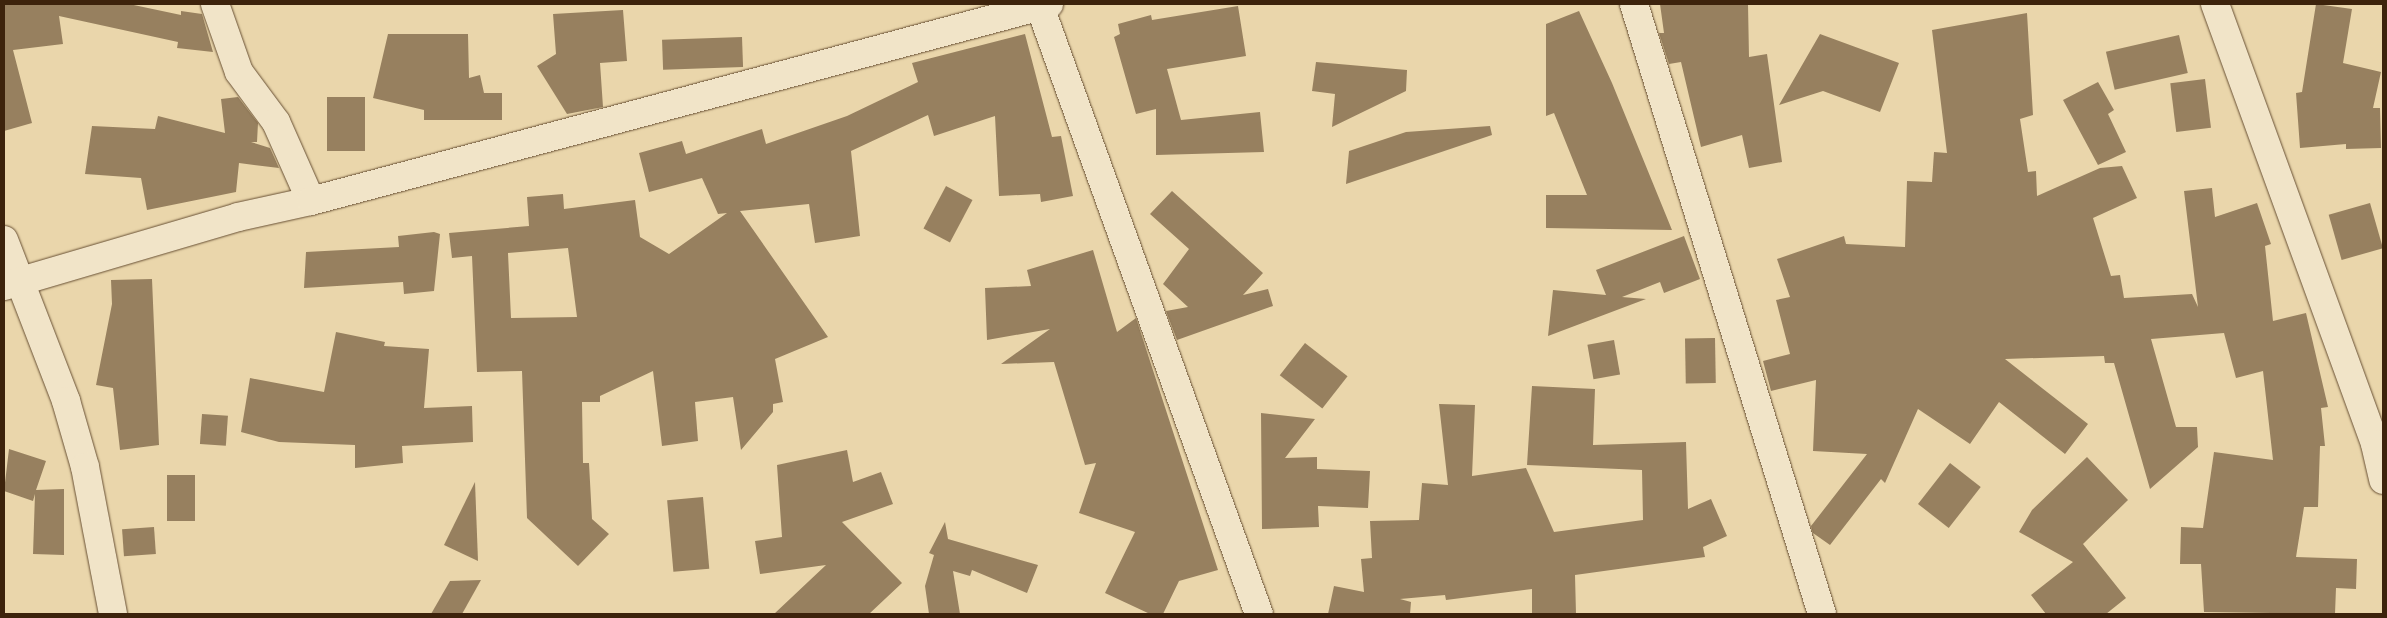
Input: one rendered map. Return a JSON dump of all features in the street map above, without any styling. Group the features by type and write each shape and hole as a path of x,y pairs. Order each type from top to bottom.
{"street":[{"path":"215,4 239,72 276,122 312,201"},
{"path":"1634,4 1822,614"},
{"path":"2215,4 2379,432 2383,480"},
{"path":"11,285 238,217 312,201 1042,5 1259,614"},
{"path":"4,240 11,285 66,401 85,467 113,614"}],"building":[{"path":"4,4 129,4 181,15 181,11 202,14 213,52 177,48 178,42 59,16 63,44 13,50 32,123 4,131"},
{"path":"1660,4 1748,4 1749,57 1767,54 1782,162 1749,168 1742,135 1701,147 1681,62 1669,64 1659,33 1664,33"},
{"path":"2316,4 2352,9 2343,63 2381,72 2373,108 2380,108 2381,148 2346,149 2346,144 2300,148 2296,93 2302,92"},
{"path":"1238,6 1246,56 1167,69 1181,120 1260,112 1264,152 1156,155 1156,109 1136,114 1114,37 1120,34 1118,24 1151,15 1152,20"},
{"path":"623,10 627,61 600,63 603,107 567,114 537,66 556,54 553,14"},
{"path":"1579,11 1612,83 1672,230 1546,228 1546,195 1587,195 1554,113 1546,116 1546,24"},
{"path":"2027,13 2033,115 2020,119 2028,172 2036,171 2037,196 2100,168 2122,166 2137,198 2093,218 2111,276 2120,275 2124,298 2192,294 2198,307 2184,191 2212,188 2215,217 2257,203 2271,244 2265,246 2273,321 2306,313 2328,407 2321,408 2325,446 2320,446 2318,507 2304,507 2296,557 2357,559 2356,589 2336,588 2335,614 2204,612 2201,564 2180,564 2181,527 2203,528 2214,452 2273,460 2263,371 2236,378 2224,333 2151,339 2176,427 2197,427 2198,447 2150,489 2114,363 2105,363 2104,356 2005,359 2088,424 2065,454 1999,402 1970,444 1918,409 1885,483 1881,479 1830,545 1813,533 1811,526 1867,454 1813,451 1816,380 1771,391 1763,361 1790,354 1776,300 1790,297 1777,259 1844,236 1846,244 1905,247 1907,181 1932,182 1934,152 1947,153 1932,30"},
{"path":"388,34 468,34 469,78 480,75 484,93 502,93 502,120 424,120 424,110 373,98"},
{"path":"1025,34 1052,137 1061,136 1073,196 1041,202 1040,194 999,196 995,116 934,136 928,115 851,151 860,236 815,243 809,204 740,211 828,337 775,359 783,402 773,404 773,412 741,450 733,397 695,402 698,441 662,446 653,371 600,396 600,402 582,402 583,463 589,463 592,519 609,534 578,566 527,518 522,371 477,372 472,256 452,258 449,233 529,226 527,197 563,194 564,209 635,200 640,237 669,254 727,213 718,214 702,178 649,192 639,153 682,141 686,154 762,129 766,144 847,116 918,82 912,63","holes":["568,248 577,317 511,318 508,253"]},
{"path":"1820,34 1899,63 1880,112 1823,91 1779,105"},
{"path":"2179,35 2188,73 2115,90 2106,52"},
{"path":"742,37 743,67 663,70 662,40"},
{"path":"1316,62 1407,70 1406,91 1332,127 1335,94 1312,91"},
{"path":"2205,79 2211,128 2176,132 2170,83"},
{"path":"2098,82 2114,110 2108,114 2126,152 2098,165 2063,100"},
{"path":"238,97 258,123 257,142 251,142 270,148 279,168 239,163 236,192 147,210 141,178 85,174 92,126 155,129 158,116 225,133 221,99"},
{"path":"327,97 365,97 365,151 327,151"},
{"path":"1490,126 1492,135 1346,184 1349,151 1406,132"},
{"path":"946,186 972,200 950,242 923,228"},
{"path":"1172,191 1263,273 1243,295 1268,289 1273,306 1177,340 1166,311 1188,307 1163,284 1189,249 1150,214"},
{"path":"2370,203 2383,248 2342,260 2329,215"},
{"path":"434,232 440,234 434,291 404,294 403,282 304,288 306,252 399,247 398,236"},
{"path":"1684,236 1700,279 1664,293 1660,282 1622,297 1646,299 1548,336 1553,290 1606,295 1596,270"},
{"path":"1093,250 1117,332 1136,318 1218,570 1179,581 1163,614 1150,614 1105,593 1135,532 1079,513 1096,463 1085,465 1054,362 1001,364 1050,329 987,340 985,288 1031,286 1027,270"},
{"path":"152,279 159,445 120,450 113,388 96,385 112,304 111,280"},
{"path":"336,332 385,342 384,346 429,349 424,408 472,406 473,442 402,446 403,463 355,468 355,445 279,442 241,432 250,378 324,392"},
{"path":"1715,338 1716,383 1686,384 1685,339"},
{"path":"1614,340 1620,374 1593,379 1587,345"},
{"path":"1305,343 1348,376 1322,409 1280,375"},
{"path":"1532,386 1595,389 1593,445 1686,442 1688,509 1711,499 1727,536 1703,547 1705,557 1575,575 1576,614 1532,614 1532,589 1446,600 1445,595 1400,599 1411,602 1410,614 1328,614 1334,586 1364,592 1361,559 1372,558 1370,521 1419,520 1422,483 1448,485 1439,404 1475,405 1472,476 1526,468 1554,532 1643,520 1642,470 1527,465"},
{"path":"1261,413 1315,419 1285,458 1317,457 1317,469 1370,471 1368,508 1318,506 1319,527 1262,529"},
{"path":"202,414 228,416 226,446 200,444"},
{"path":"9,449 46,461 36,490 64,489 64,555 33,554 35,494 33,501 4,491"},
{"path":"847,450 853,482 881,472 893,504 842,522 902,583 869,614 774,614 826,565 760,574 755,541 782,537 777,465"},
{"path":"2087,457 2128,500 2083,544 2126,598 2106,614 2046,614 2031,595 2073,562 2019,532 2032,510"},
{"path":"1950,463 1981,487 1949,528 1918,504"},
{"path":"167,475 195,475 195,521 167,521"},
{"path":"475,482 478,561 444,545"},
{"path":"703,497 709,569 673,572 667,500"},
{"path":"945,522 948,539 1038,565 1027,593 972,570 970,576 953,571 960,614 929,614 925,586 934,555 929,553"},
{"path":"154,527 156,554 124,556 122,529"},
{"path":"481,580 462,614 431,614 450,581"}]}
